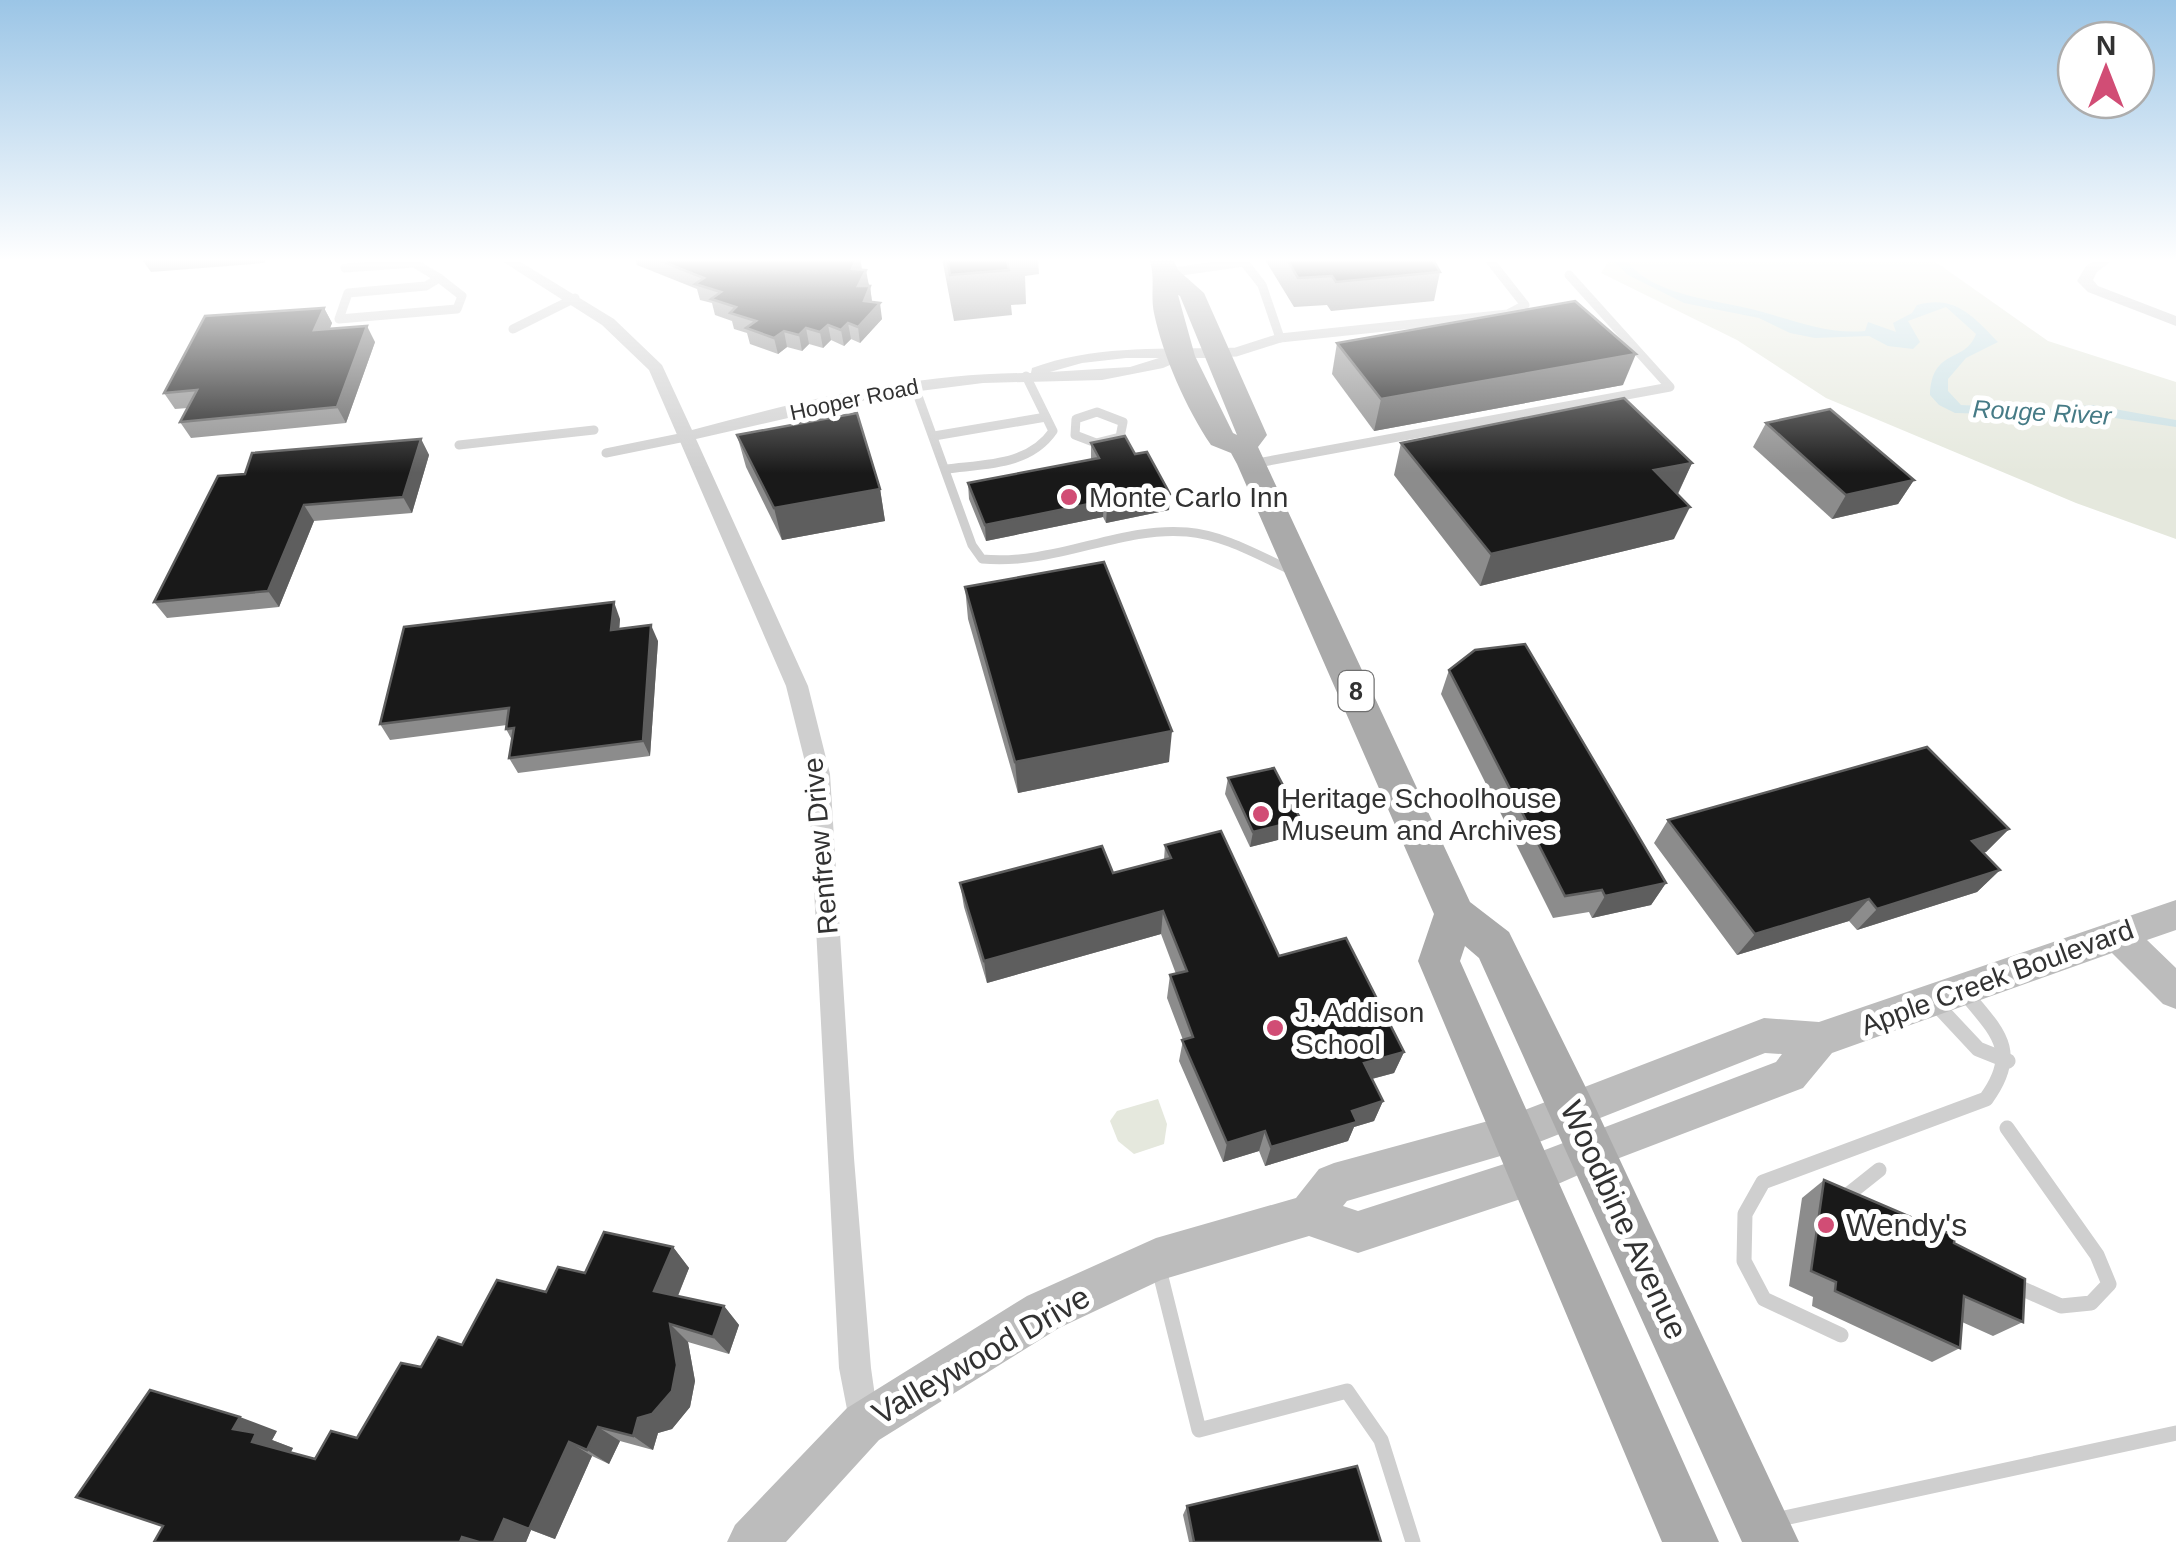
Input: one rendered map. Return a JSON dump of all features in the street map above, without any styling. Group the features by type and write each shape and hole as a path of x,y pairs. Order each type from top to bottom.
{"main road":[{"name":"Woodbine Avenue","path":"1174,330 1221,438 1248,456 1455,914 1494,945 1582,1128 1766,1533"},
{"name":"Woodbine Avenue","path":"1207,330 1252,435 1248,456"},
{"path":"1455,914 1440,961 1691,1542"}],"street":[{"name":"Renfrew Drive","path":"616,330 656,368 754,581 796,686 819,774 855,1368 864,1424"},
{"name":"Hooper Road","path":"685,437 914,386 1026,376 1079,376 1161,366 1182,354 1217,353"},
{"name":"Apple Creek Boulevard","path":"1524,1154 1582,1128 1789,1074 1819,1040 2176,915"},
{"path":"2116,934 2176,992"},
{"name":"Valleywood Drive","path":"770,1527 864,1424 1043,1312 1156,1260 1310,1215 1358,1232 1524,1154"}],"lane":[{"path":"1277,330 1280,338"},
{"path":"1217,353 1280,338 1356,330"},
{"path":"1248,456 1670,386 1619,330"},
{"path":"946,469 1037,450 1048,440 1052,431 1026,376"},
{"path":"914,386 972,545 982,559 1027,559 1173,532 1216,539 1304,576"},
{"path":"934,436 1048,421 1073,424 1082,416 1097,412 1119,418 1124,427 1120,437 1096,443 1075,434 1073,424"},
{"path":"459,445 594,430"},
{"path":"606,453 685,437"},
{"path":"1947,995 1978,1049 2008,1060"},
{"path":"1841,1335 1764,1298 1744,1261 1745,1214 1764,1182 1986,1099 2001,1081 2008,1060 2003,1041 1947,995"},
{"path":"2003,1280 2061,1306 2091,1304 2109,1284 2097,1255 2007,1128"},
{"path":"1858,1209 1840,1201 1879,1170"},
{"path":"1156,1260 1200,1430 1347,1390 1381,1440 1413,1542"},
{"path":"1766,1533 2176,1433"}],"shaded area":[{"path":"1717,330 2032,330 2048,341 2176,382 2176,539 2076,503 1826,398"},
{"path":"1158,1099 1167,1124 1164,1144 1134,1154 1118,1141 1110,1121 1117,1111"}],"water":[{"path":"1784,330 1913,330 1920,342 1913,349 1888,346 1869,336 1815,338"},
{"name":"Rouge River","path":"1972,330 1986,330 1998,342 1966,358 1948,379 1948,391 1961,405 2048,409 2092,405 2176,420 2176,427 2108,417 1955,413 1930,395 1932,380 1936,369 1971,343 1976,334"}],"building":[{"path":"198,330 366,330 337,407 180,422 197,390 164,393"},
{"path":"751,330 804,330 799,335 784,331 774,338"},
{"path":"1411,330 1608,330 1636,354 1381,399 1337,343"},
{"path":"1624,398 1692,463 1654,470 1690,507 1491,554 1401,443"},
{"path":"1830,409 1914,480 1846,495 1766,423"},
{"path":"857,413 880,489 774,508 737,435"},
{"name":"Monte Carlo Inn","path":"1125,436 1135,454 1147,452 1170,494 1107,507 1104,501 985,525 968,483 1099,458 1091,443"},
{"path":"421,439 403,497 304,505 268,591 154,602 218,476 245,474 252,453"},
{"path":"1104,562 1172,731 1015,762 965,587"},
{"path":"614,602 611,630 651,625 643,741 509,758 514,728 506,729 509,708 380,724 404,627"},
{"path":"1525,644 1666,883 1605,896 1602,890 1565,896 1449,670 1475,650"},
{"path":"1927,747 2009,829 1972,841 2000,870 1877,909 1869,899 1755,934 1668,820"},
{"path":"1274,768 1301,820 1253,832 1228,778"},
{"name":"J. Addison School","path":"1221,831 1279,956 1346,938 1404,1052 1364,1063 1383,1101 1352,1111 1357,1122 1271,1147 1265,1131 1227,1143 1182,1040 1193,1037 1170,975 1187,971 1163,911 984,961 960,883 1102,846 1113,873 1171,858 1165,845"},
{"path":"1824,1180 1955,1236 1954,1243 2025,1279 2023,1322 1964,1296 1960,1348 1835,1291 1836,1282 1811,1271"},
{"path":"604,1232 673,1247 654,1291 724,1306 713,1337 670,1324 677,1365 672,1391 652,1414 638,1418 633,1436 598,1427 587,1450 569,1442 529,1529 504,1519 494,1542 462,1537 460,1542 154,1542 163,1526 76,1497 150,1390 240,1417 233,1429 256,1433 252,1442 315,1459 331,1431 357,1438 401,1363 421,1367 438,1337 462,1345 497,1280 546,1292 558,1267 585,1273"},
{"path":"1357,1466 1381,1542 1194,1542 1187,1506"}],"place":[{"name":"Monte Carlo Inn","path":"1069,497"},
{"name":"Heritage Schoolhouse Museum and Archives","path":"1261,814"},
{"name":"J. Addison School","path":"1275,1028"},
{"name":"Wendy's","path":"1826,1225"}]}
